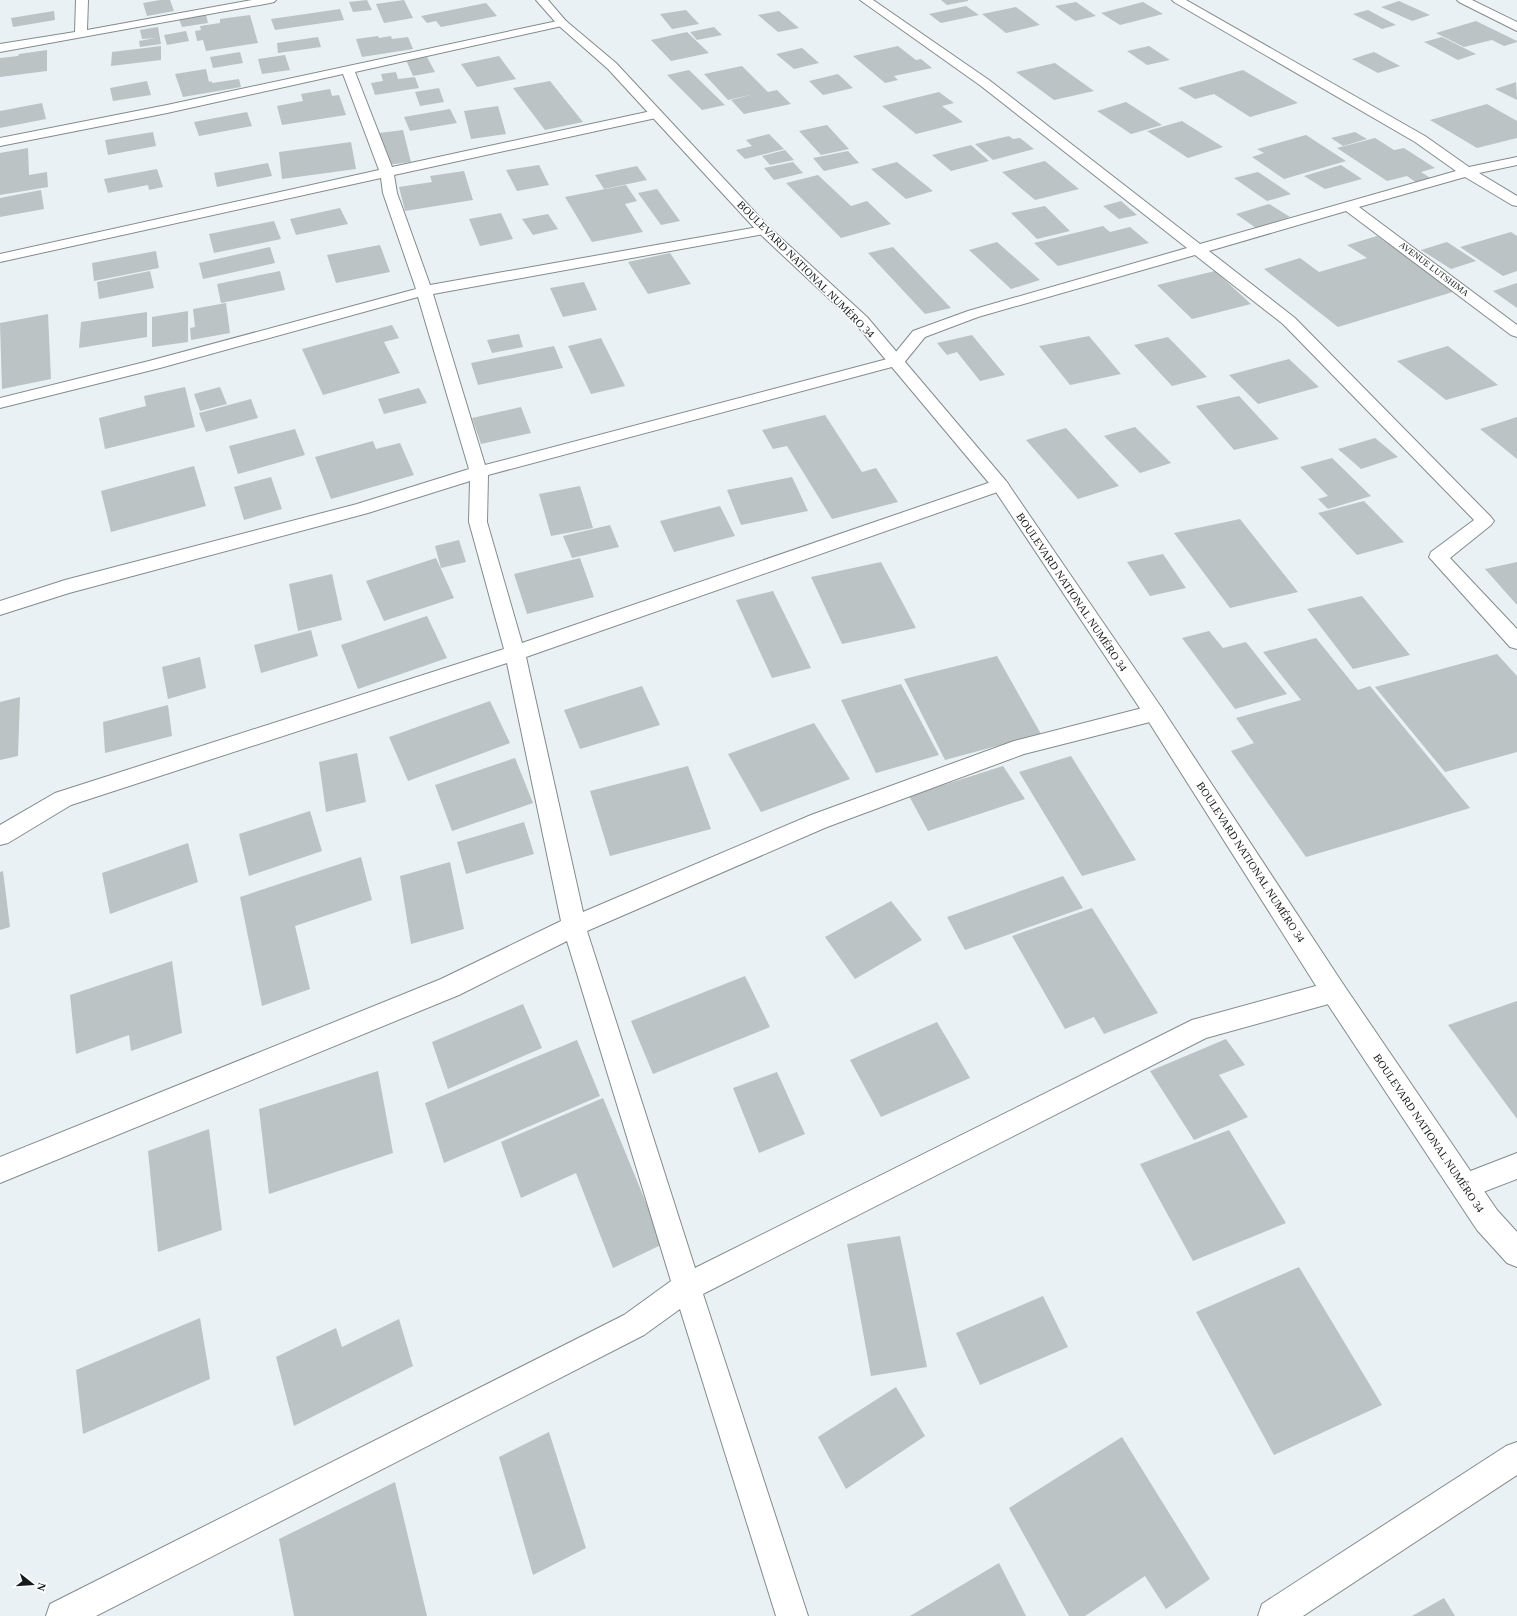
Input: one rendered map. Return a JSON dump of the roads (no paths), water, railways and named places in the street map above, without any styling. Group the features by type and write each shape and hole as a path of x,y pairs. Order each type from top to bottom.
{"street":[{"path":"81,33 82,0"},
{"path":"0,48 270,0"},
{"name":"BOULEVARD NATIONAL NUMÉRO 34","path":"542,0 562,23 612,66 764,230 861,320 1000,485 1154,713 1334,992 1487,1220 1517,1253"},
{"path":"866,0 985,83 1289,321 1485,521 1438,557 1517,642"},
{"path":"1178,0 1420,139 1467,172 1517,202"},
{"path":"1463,0 1517,27"},
{"path":"0,142 167,109 562,23"},
{"path":"348,70 387,172 390,192 424,291 479,472 478,522 515,653 574,926 792,1616"},
{"path":"0,258 656,114"},
{"path":"0,608 65,587 362,509 479,472 897,361 919,334 966,316 1350,207 1467,172 1517,161"},
{"name":"AVENUE LUTSHIMA","path":"1350,207 1517,332"},
{"path":"0,403 154,365 424,291 764,230"},
{"path":"0,836 63,799 515,653 1000,485"},
{"path":"0,1170 450,987 574,926 819,821 1021,747 1154,713"},
{"path":"62,1616 634,1325 687,1287 1201,1028 1334,992"},
{"path":"1465,1186 1517,1166"},
{"path":"1274,1616 1517,1457"}]}
